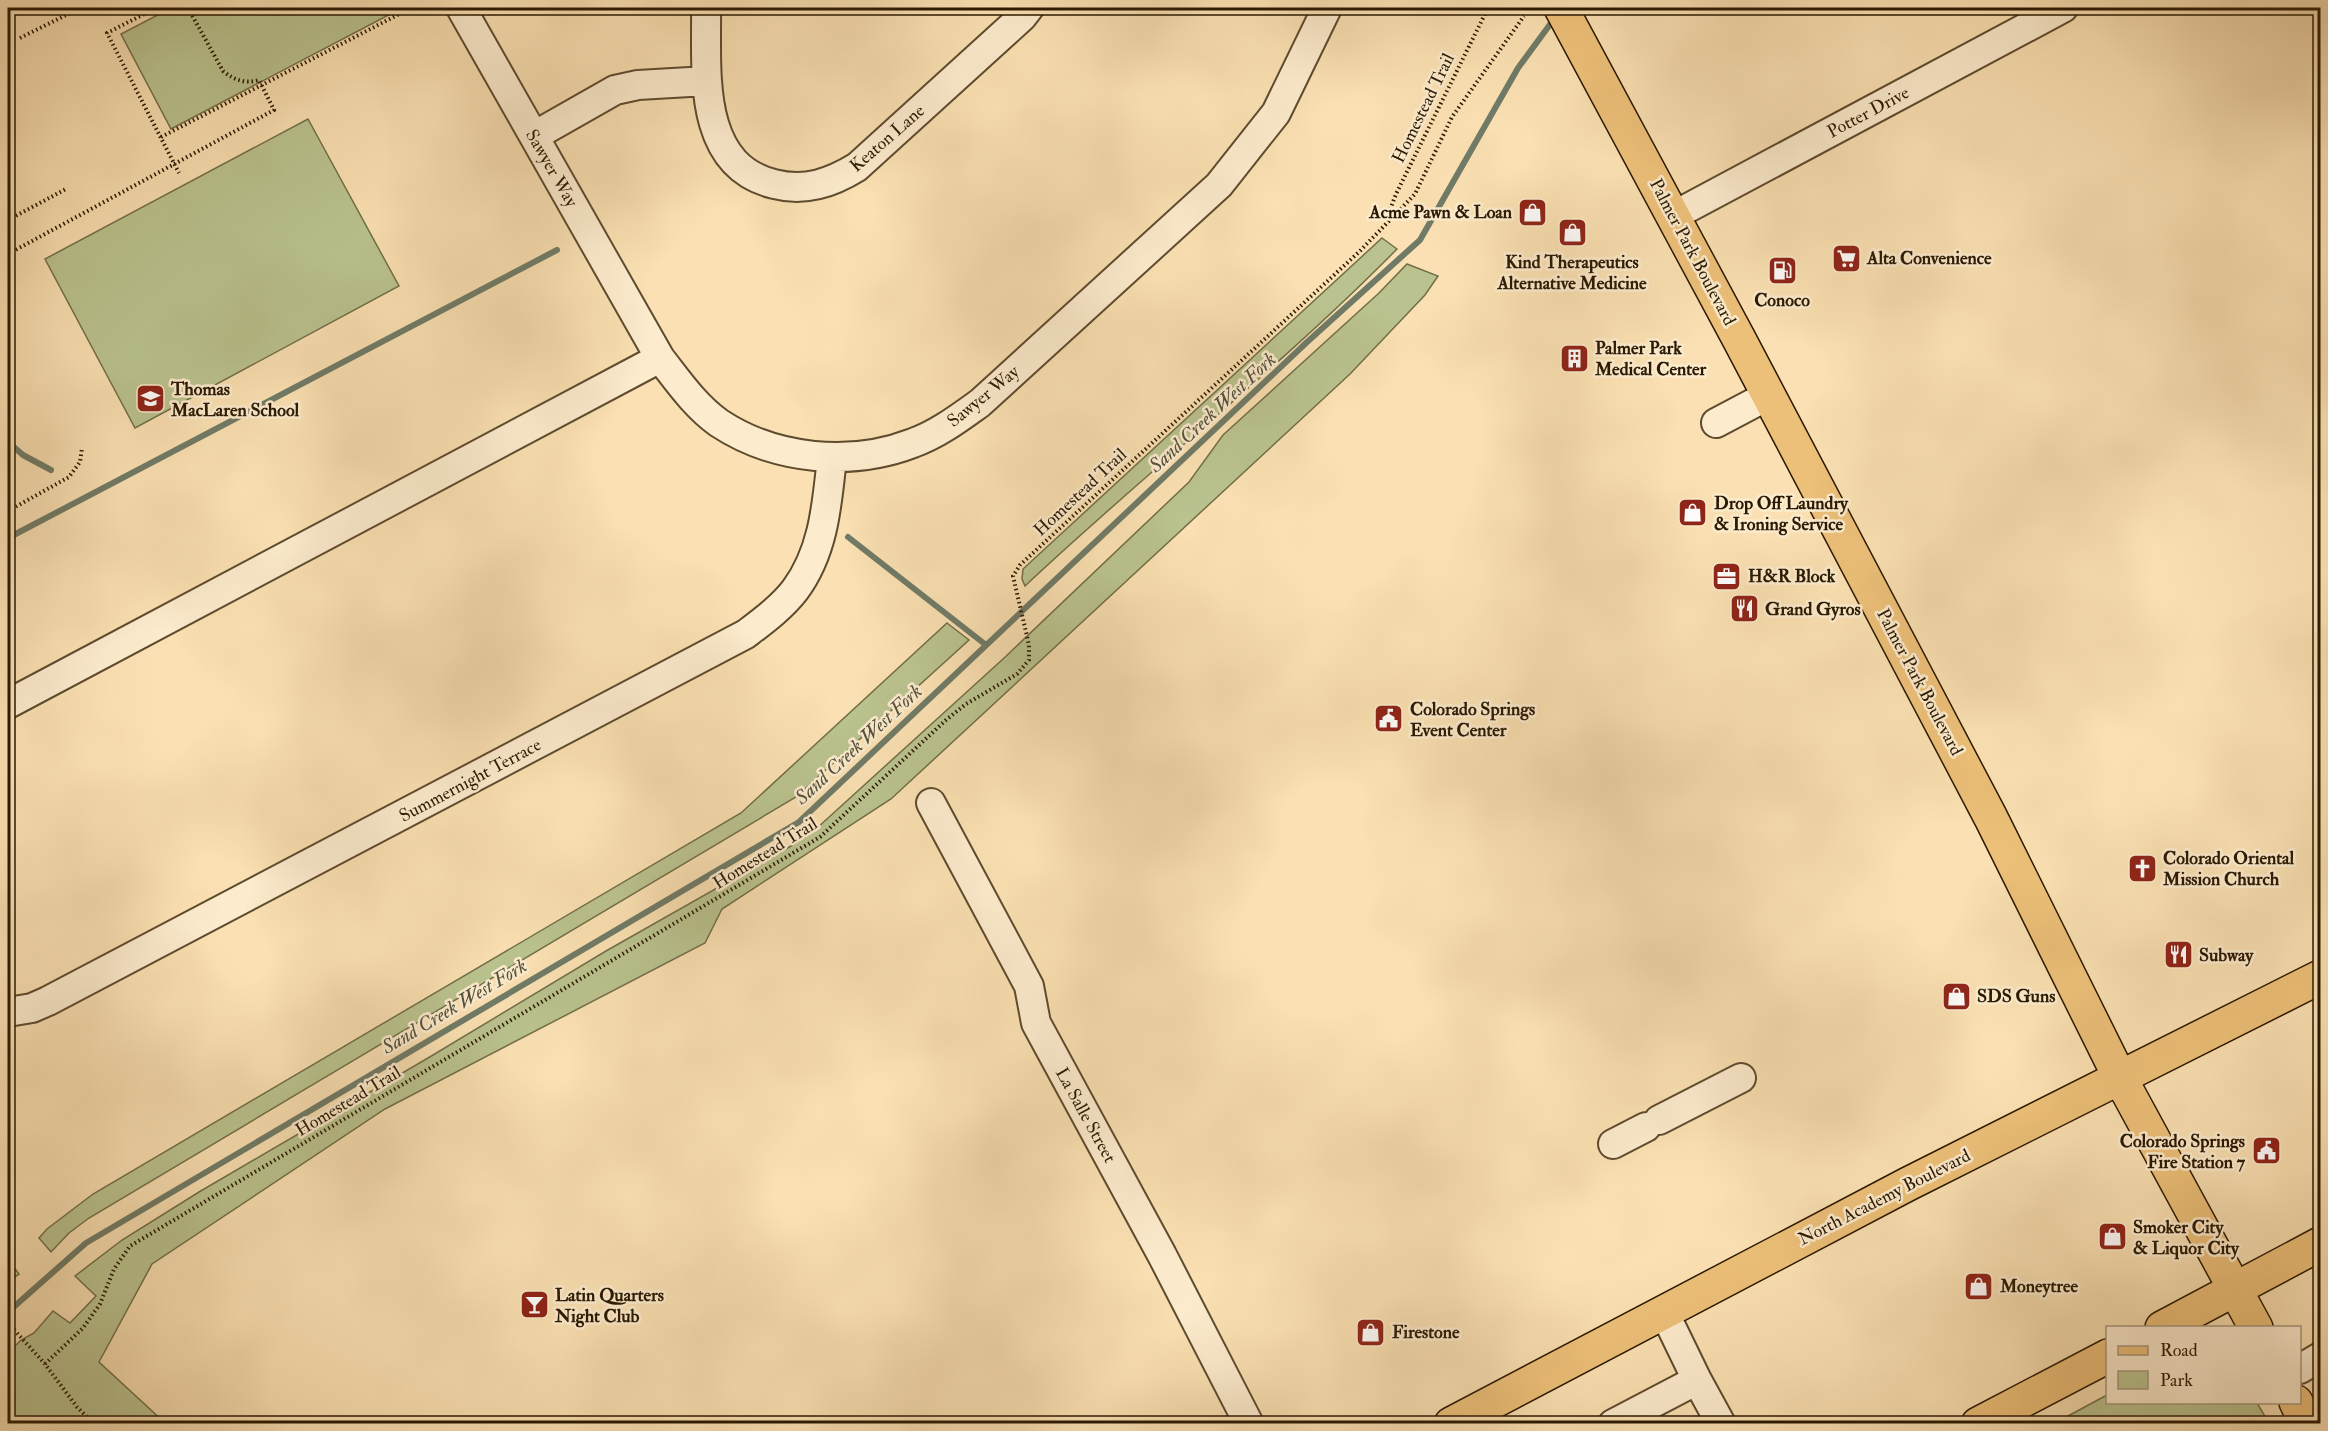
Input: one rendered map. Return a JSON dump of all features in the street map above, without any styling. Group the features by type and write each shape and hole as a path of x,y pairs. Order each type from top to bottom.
{"main road":[{"name":"Palmer Park Boulevard","path":"1561,8 1769,395 1991,818 2120,1076 2255,1326"},
{"name":"North Academy Boulevard","path":"1457,1422 2120,1076 2320,977"},
{"path":"2166,1326 2320,1244"},
{"path":"1978,1424 2106,1357"},
{"path":"2297,1404 2307,1424"}],"street":[{"name":"Sawyer Way","path":"461,8 660,358 688,394 726,427 751,441 786,452 832,457 876,453 914,443 945,428 980,403 1219,184 1252,146 1276,113 1328,8"},
{"name":"Keaton Lane","path":"706,8 707,81 718,139 738,166 754,177 788,187 806,188 824,184 857,167 1029,8"},
{"name":"Potter Drive","path":"1673,216 2063,8"},
{"path":"534,136 615,90 638,85 707,81"},
{"path":"8,704 660,358"},
{"path":"1716,423 1769,395"},
{"name":"Summernight Terrace","path":"8,1012 32,1008 48,1001 747,634 770,616 795,591 814,557 825,524 832,457"},
{"name":"La Salle Street","path":"931,803 1029,986 1036,1023 1162,1255 1249,1424"},
{"path":"1613,1144 1742,1078"},
{"path":"1664,1312 1721,1424"},
{"path":"2301,1368 2320,1357"},
{"path":"1613,1424 1643,1417 1697,1380"}],"path":[{"path":"20,38 80,8"},
{"path":"156,8 107,33 179,173"},
{"path":"8,254 274,110 259,80 244,82 223,71 188,8"},
{"path":"160,137 411,8"},
{"name":"Homestead Trail","path":"1386,222 1396,195 1488,8"},
{"name":"Homestead Trail","path":"45,1365 83,1328 100,1304 114,1269 130,1246 820,837 946,720 966,704 1017,674 1029,660 1029,645 1013,576 1020,566 1359,252 1414,194 1452,117 1524,16"},
{"path":"8,220 66,189"},
{"path":"8,512 69,477 80,462 82,448"},
{"path":"8,1323 45,1365 77,1407 94,1424"}],"green space":[{"path":"171,8 400,9 171,129 121,34"},
{"path":"308,119 399,286 135,428 45,259"},
{"path":"1382,238 1397,249 1307,336 1025,586 1022,579 1023,569"},
{"path":"1407,264 1438,276 1425,295 1350,374 891,799 722,909 705,943 385,1109 152,1264 99,1362 165,1423 8,1423 8,1365 14,1347 34,1333 53,1311 70,1323 96,1296 75,1276 122,1240 199,1192 606,951 791,846 817,828 1003,659 1189,482 1223,435 1379,293"},
{"path":"947,623 969,640 796,797 89,1218 69,1233 51,1252 39,1238 47,1229 93,1194 741,813"},
{"path":"8,1259 19,1274 8,1282"},
{"path":"2106,1396 2106,1404 2258,1404 2269,1423 2134,1424 2134,1420 2118,1418 2102,1423 2055,1423"}],"waterway":[{"name":"Sand Creek West Fork","path":"8,1312 86,1243 799,822 1306,343 1420,240 1518,68 1554,19"},
{"path":"8,538 557,250"},
{"path":"8,442 23,455 51,470"},
{"path":"848,537 986,645"}],"place":[{"name":"Acme Pawn & Loan","path":"1533,212"},
{"name":"Kind Therapeutics Alternative Medicine","path":"1572,233"},
{"name":"Alta Convenience","path":"1846,258"},
{"name":"Conoco","path":"1782,271"},
{"name":"Palmer Park Medical Center","path":"1574,358"},
{"name":"Thomas MacLaren School","path":"150,399"},
{"name":"Drop Off Laundry & Ironing Service","path":"1693,513"},
{"name":"H&R Block","path":"1727,576"},
{"name":"Grand Gyros","path":"1744,609"},
{"name":"Colorado Springs Event Center","path":"1389,719"},
{"name":"Colorado Oriental Mission Church","path":"2142,868"},
{"name":"Subway","path":"2178,955"},
{"name":"SDS Guns","path":"1956,996"},
{"name":"Colorado Springs Fire Station 7","path":"2266,1151"},
{"name":"Smoker City & Liquor City","path":"2112,1237"},
{"name":"Moneytree","path":"1979,1286"},
{"name":"Latin Quarters Night Club","path":"534,1305"},
{"name":"Firestone","path":"1371,1332"}]}
